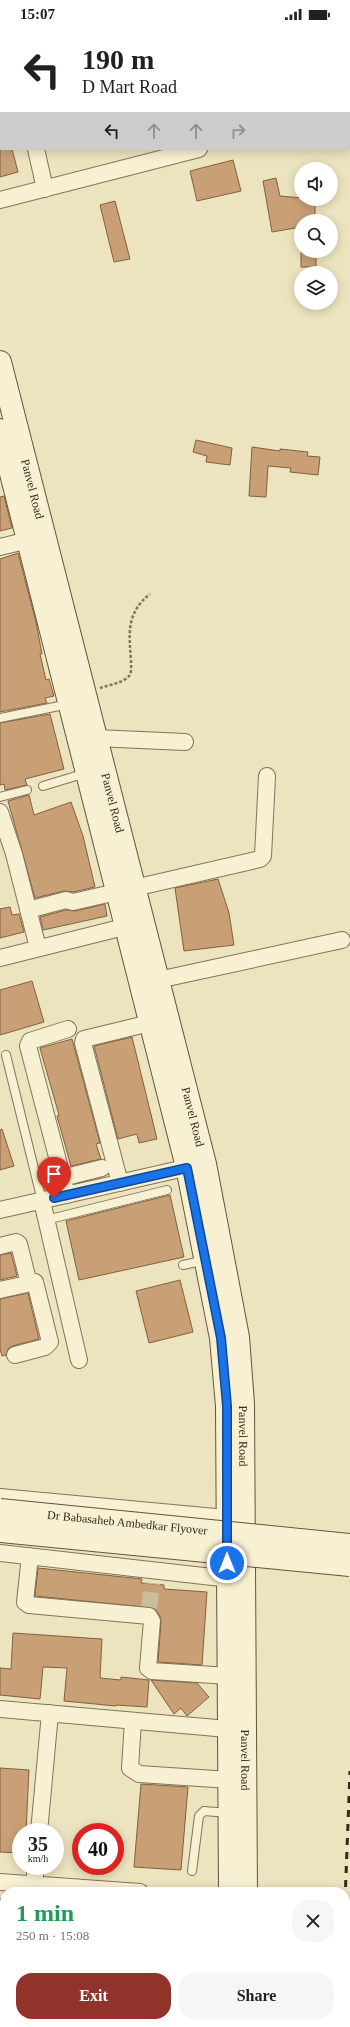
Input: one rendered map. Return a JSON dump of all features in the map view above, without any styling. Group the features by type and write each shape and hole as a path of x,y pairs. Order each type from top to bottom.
{"street":[{"path":"36,150 45,189"},
{"path":"0,200 45,189 151,155 191,150"},
{"name":"Panvel Road","path":"0,362 36,538 77,698 87,773 126,890 135,924 150,1022 196,1166 206,1260 221,1338 235,1519"},
{"name":"Panvel Road","path":"0,430 36,538"},
{"path":"0,547 36,538"},
{"name":"Panvel Road","path":"77,698 96,738 126,890"},
{"path":"96,738 185,742"},
{"path":"28,910 66,900 73,902 260,860 264,856 267,776"},
{"path":"0,812 38,948"},
{"path":"0,958 135,924"},
{"name":"Panvel Road","path":"135,924 158,980 196,1166 238,1337 243,1404 235,1519 235,1579 238,1730 246,1887"},
{"path":"158,980 342,940"},
{"path":"120,1183 83,1043 84,1038 150,1022"},
{"path":"67,1195 28,1046 30,1041 68,1029"},
{"path":"0,1210 196,1166"},
{"path":"62,1178 102,1168"},
{"path":"42,1201 79,1360"},
{"path":"0,1246 16,1242 19,1244 28,1280 27,1284 0,1290"},
{"path":"15,1355 45,1347 50,1342 33,1282 60,1277"},
{"path":"0,1497 235,1519"},
{"name":"Dr Babasaheb Ambedkar Flyover","path":"0,1510 350,1545"},
{"name":"Dr Babasaheb Ambedkar Flyover","path":"0,1531 350,1565"},
{"path":"0,1553 30,1556 153,1577 235,1579"},
{"path":"30,1556 25,1602 29,1605 149,1612 152,1621 148,1668 152,1671 229,1676"},
{"name":"Panvel Road","path":"230,1887 230,1780 238,1730 229,1676 235,1579"},
{"path":"0,1709 238,1730"},
{"path":"40,1823 50,1713"},
{"path":"134,1721 130,1768 139,1774 230,1780"},
{"path":"34,1884 35,1875"},
{"path":"0,1882 74,1887"}],"lane":[{"path":"0,718 77,698"},
{"path":"43,786 87,773"},
{"path":"0,797 28,790"},
{"path":"6,1055 42,1201"},
{"path":"46,1220 167,1190"},
{"path":"183,1265 206,1260"},
{"path":"192,1871 198,1816 204,1811 230,1813"}],"path":[{"path":"77,698 121,681 129,676 131,669 129,632 132,616 139,602 150,594"}],"building":[{"path":"0,150 12,150 18,172 0,177"},
{"path":"233,160 241,191 197,201 190,171"},
{"path":"276,178 280,196 294,197 294,206 315,206 315,214 294,214 294,228 272,232 263,181"},
{"path":"115,201 130,259 114,262 100,205"},
{"path":"301,258 316,258 316,266 301,266"},
{"path":"196,440 232,448 230,465 206,462 207,456 193,452"},
{"path":"252,447 280,451 280,449 308,452 307,456 320,457 318,475 290,472 291,468 268,466 266,497 249,496"},
{"path":"4,496 12,528 0,531 0,497"},
{"path":"18,553 36,622 42,654 40,654 46,680 49,679 54,696 45,698 47,703 0,712 0,559"},
{"path":"50,714 64,769 25,779 27,785 5,790 4,784 0,785 0,723"},
{"path":"29,795 34,815 71,802 83,836 95,887 73,892 64,891 35,898 8,801"},
{"path":"218,879 229,913 234,945 184,951 175,888"},
{"path":"105,904 107,916 43,930 40,917 66,910 75,911"},
{"path":"10,907 12,915 19,914 24,932 0,938 0,909"},
{"path":"32,981 44,1022 0,1035 0,990"},
{"path":"132,1037 157,1139 139,1143 137,1134 118,1139 94,1046"},
{"path":"72,1039 100,1143 96,1144 101,1159 71,1166 57,1116 59,1115 40,1048"},
{"path":"2,1129 14,1166 0,1170 0,1130"},
{"path":"170,1195 184,1257 79,1280 66,1221"},
{"path":"11,1253 17,1276 0,1280 0,1255"},
{"path":"180,1280 193,1332 149,1343 136,1291"},
{"path":"28,1293 39,1339 12,1346 8,1349 6,1355 2,1356 0,1349 0,1299"},
{"path":"38,1568 142,1579 141,1583 164,1585 164,1589 207,1592 202,1665 158,1662 161,1622 160,1616 154,1608 35,1596"},
{"path":"13,1633 102,1639 100,1678 121,1680 121,1677 149,1680 147,1707 116,1706 64,1701 67,1668 43,1667 40,1699 0,1695 0,1668 11,1669"},
{"path":"151,1680 197,1683 209,1697 187,1716 181,1708 174,1714"},
{"path":"0,1768 29,1770 26,1823 12,1823 12,1853 0,1852"},
{"path":"141,1784 188,1787 181,1870 134,1867"}],"tunnel":[{"path":"149,1608 152,1583"}],"railway":[{"path":"346,1887 350,1771"}],"route":[{"path":"54,1198 187,1168 215,1300 221,1338 227,1406 227,1563"}]}
